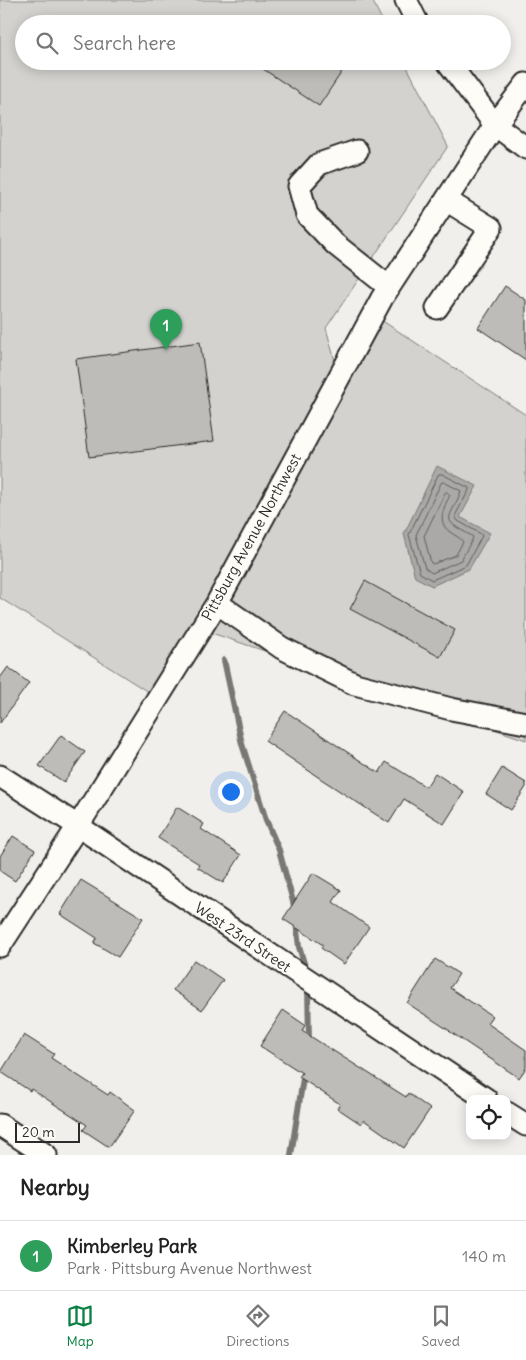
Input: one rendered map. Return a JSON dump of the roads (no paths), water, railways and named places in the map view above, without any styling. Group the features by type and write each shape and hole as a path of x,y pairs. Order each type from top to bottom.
{"street":[{"path":"406,0 414,15"},
{"path":"454,70 495,124 526,148"},
{"name":"Pittsburg Avenue Northwest","path":"0,946 78,826 217,602 389,287 495,124 526,84"},
{"path":"357,151 319,164 299,186 308,215 336,245 389,287"},
{"path":"437,308 491,228 446,200"},
{"path":"217,602 282,648 355,684 451,709 526,723"},
{"name":"West 23rd Street","path":"0,776 78,826 480,1095"},
{"path":"511,1116 526,1125"},
{"path":"0,1125 46,1155"}],"water":[{"path":"437,466 477,486 460,517 490,533 469,569 432,586 415,577 404,534"}],"waterway":[{"path":"224,660 242,744 266,820 279,850 295,909"},
{"path":"296,922 299,947 307,973"},
{"path":"308,985 309,1043"},
{"path":"291,1155 304,1072"}],"place":[{"name":"Kimberley Park","path":"166,350"}]}
